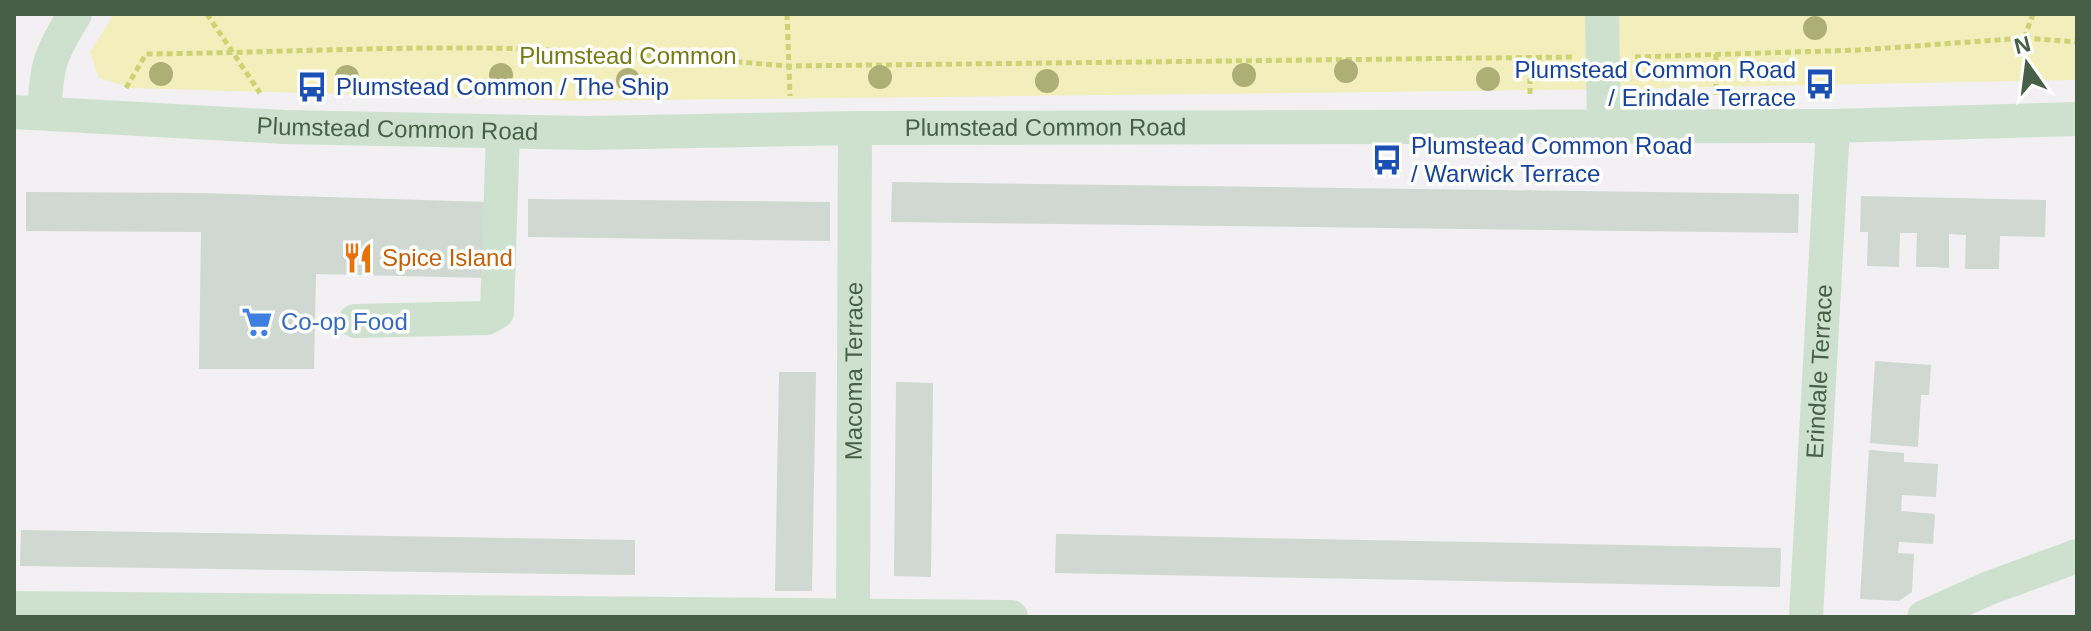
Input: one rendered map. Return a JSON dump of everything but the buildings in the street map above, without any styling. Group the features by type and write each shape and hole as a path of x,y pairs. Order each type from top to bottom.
{"street":[{"path":"29,112 52,52 75,14"},
{"path":"1602,14 1604,128"},
{"name":"Plumstead Common Road","path":"29,112 284,127 587,133 855,128 1833,126 2077,119"},
{"name":"Erindale Terrace","path":"1806,617 1833,126"},
{"name":"Macoma Terrace","path":"853,616 855,128"},
{"path":"355,321 487,318 497,312 503,132"},
{"path":"1924,617 1989,588 2077,556"},
{"path":"14,608 1011,617"}],"path":[{"path":"207,14 284,127"},
{"path":"775,96 791,96 787,14"},
{"path":"2024,38 2033,14"},
{"path":"1633,57 1859,50 2024,38 2077,42"},
{"path":"119,99 146,54 483,48 789,66 1574,57"},
{"path":"1716,54 1716,104"},
{"path":"1530,58 1530,104"}],"green space":[{"name":"Plumstead Common","path":"114,14 2077,14 2077,80 1553,90 574,101 131,88 99,78 90,52"}],"place":[{"name":"Plumstead Common Road / Erindale Terrace","path":"1820,84"},
{"name":"Plumstead Common / The Ship","path":"312,87"},
{"name":"Plumstead Common Road / Warwick Terrace","path":"1387,160"},
{"name":"Spice Island","path":"358,258"},
{"name":"Co-op Food","path":"257,322"}]}
